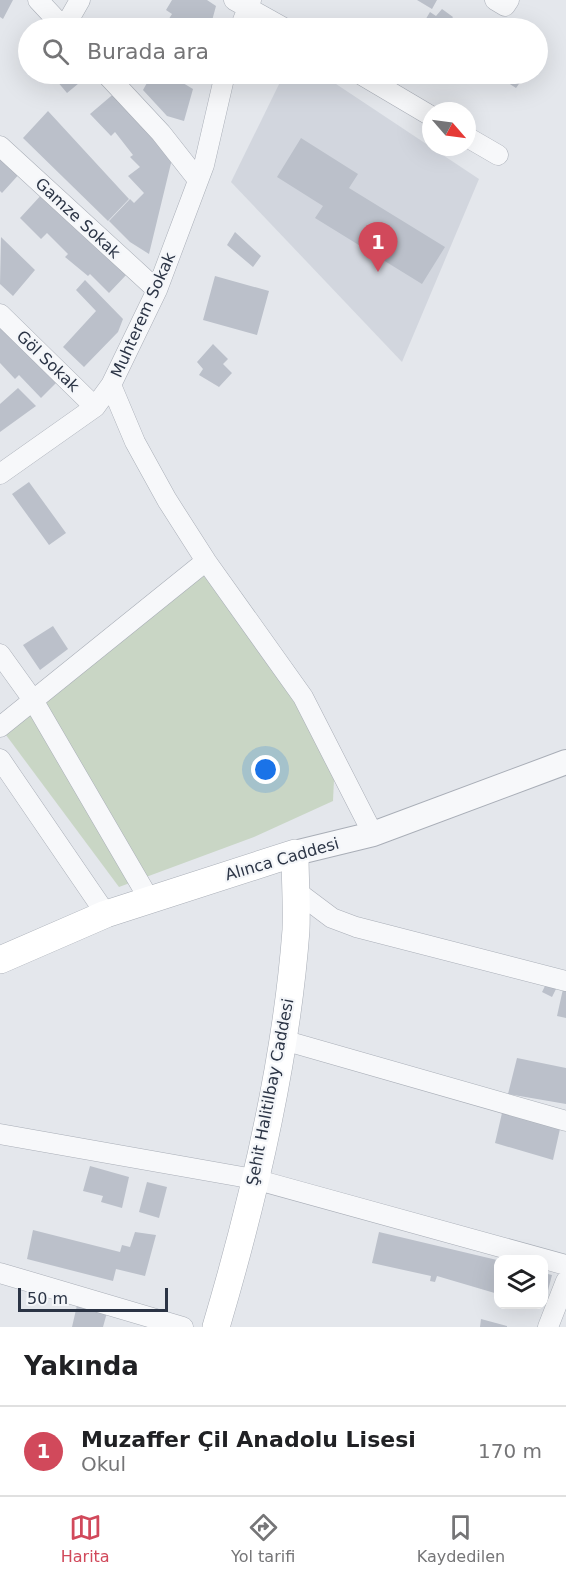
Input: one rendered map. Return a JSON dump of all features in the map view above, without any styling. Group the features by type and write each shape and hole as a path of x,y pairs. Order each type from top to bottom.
{"main road":[{"name":"Alınca Caddesi","path":"0,960 106,914 295,853"},
{"name":"Şehit Halitilbay Caddesi","path":"216,1327 254,1179 283,1040 296,928 295,853"}],"street":[{"path":"38,0 55,18"},
{"path":"70,18 80,0"},
{"path":"495,0 505,6 509,0"},
{"path":"242,18 244,2 269,18"},
{"path":"115,84 161,133 198,180"},
{"name":"Muhterem Sokak","path":"0,474 96,407 111,385 157,290 198,180 222,84"},
{"path":"377,84 422,111"},
{"path":"476,142 498,155"},
{"name":"Gamze Sokak","path":"0,146 157,290"},
{"name":"Göl Sokak","path":"0,315 96,407"},
{"path":"111,385 135,442 167,500 206,561 303,697 373,834"},
{"path":"0,727 206,561"},
{"path":"0,654 33,700 149,899"},
{"path":"0,759 106,914"},
{"name":"Alınca Caddesi","path":"295,853 373,834 566,762"},
{"path":"296,891 332,918 356,927 566,981"},
{"path":"283,1040 566,1121"},
{"path":"0,1134 254,1179 566,1265"},
{"path":"0,1273 183,1327"},
{"path":"548,1327 566,1281"}],"shaded area":[{"path":"279,84 336,84 422,141 422,156 444,156 479,179 402,362 231,182"}],"green space":[{"path":"204,575 335,758 333,801 254,837 119,887 3,731"}],"building":[{"path":"0,0 13,0 3,19 0,17"},
{"path":"172,0 207,0 216,6 213,18 169,18 172,14 166,10"},
{"path":"417,0 437,0 432,9"},
{"path":"442,9 453,17 426,18 430,12 436,16"},
{"path":"59,84 78,84 67,93"},
{"path":"146,84 185,84 193,89 184,121 167,116 143,90"},
{"path":"117,91 173,155 149,254 130,242 109,221 130,199 134,203 144,193 128,176 140,167 130,157 133,155 115,132 111,136 90,114"},
{"path":"48,111 129,199 108,221 23,138"},
{"path":"301,138 358,174 349,188 445,247 422,284 315,218 323,206 277,177"},
{"path":"0,150 22,171 2,193 0,191"},
{"path":"44,192 128,273 109,293 90,274 88,276 65,257 68,254 47,233 41,239 20,218"},
{"path":"235,232 261,256 253,267 227,245"},
{"path":"1,237 35,270 13,296 0,284"},
{"path":"215,276 269,291 257,335 203,320"},
{"path":"85,280 123,319 118,332 84,367 63,347 96,311 76,290"},
{"path":"0,320 60,379 41,398 19,375 15,379 0,363"},
{"path":"213,344 228,359 223,364 232,373 219,387 199,375 203,369 197,362"},
{"path":"18,388 36,406 0,432 0,404"},
{"path":"29,482 66,533 49,545 12,494"},
{"path":"53,626 68,649 40,670 23,645"},
{"path":"548,980 558,985 552,997 542,992"},
{"path":"566,981 566,1018 557,1016"},
{"path":"517,1058 566,1068 566,1104 508,1094"},
{"path":"502,1113 560,1129 553,1160 495,1143"},
{"path":"90,1166 129,1177 122,1208 101,1202 103,1196 83,1191"},
{"path":"147,1182 167,1187 159,1218 139,1212"},
{"path":"33,1230 120,1252 122,1245 130,1247 135,1232 156,1235 145,1276 116,1269 113,1281 27,1259"},
{"path":"379,1232 494,1259 494,1293 437,1276 435,1282 430,1281 431,1276 372,1263"},
{"path":"548,1274 552,1275 548,1290"},
{"path":"78,1301 108,1309 103,1327 72,1327"},
{"path":"481,1319 507,1326 507,1327 480,1327"}],"place":[{"name":"Muzaffer Çil Anadolu Lisesi","path":"378,272"}]}
